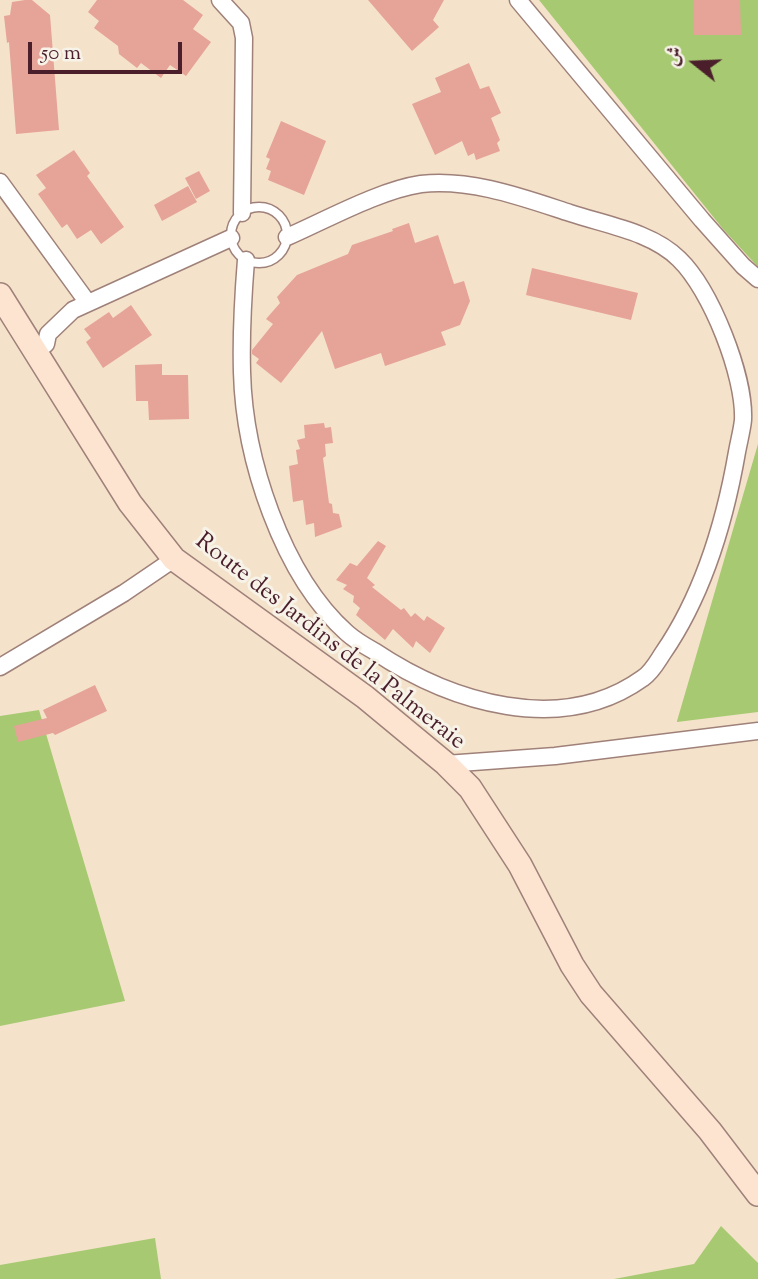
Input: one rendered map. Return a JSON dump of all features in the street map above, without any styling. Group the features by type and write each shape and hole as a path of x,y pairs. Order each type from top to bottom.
{"street":[{"path":"220,0 241,23 244,38 242,213"},
{"path":"518,0 702,220 758,279"},
{"path":"0,182 88,303"},
{"path":"246,260 242,376 250,436 263,494 291,562 320,604 348,635 398,668 432,684 477,701 507,706 550,709 589,704 619,693 648,675 683,622 707,566 732,484 743,418 736,373 719,322 695,278 674,254 649,239 503,194 446,184 419,185 386,194 287,237"},
{"path":"37,351 46,344 48,334 73,310 232,238"},
{"name":"Route des Jardins de la Palmeraie","path":"0,296 130,503 174,559 345,682 446,764 470,788 520,865 572,965 591,994 710,1131 758,1194"},
{"path":"0,667 124,593 174,559"},
{"path":"446,764 555,756 758,732"}],"lane":[{"path":"259,207 276,213 282,219 287,237 280,254 264,263 246,260 234,247 232,238 236,220 242,213 259,207"}],"green space":[{"path":"539,0 758,0 758,267 723,229"},
{"path":"758,444 758,712 677,722 677,721"},
{"path":"39,710 125,1001 0,1026 0,716"},
{"path":"721,1226 758,1263 758,1279 614,1279 694,1264"},
{"path":"155,1238 161,1279 0,1279 0,1265"}],"building":[{"path":"32,0 50,15 59,130 16,134 9,42 7,43 4,16 10,15 12,2"},
{"path":"97,0 183,0 203,15 193,29 211,42 186,76 170,65 161,78 141,63 137,68 119,54 118,46 94,28 99,21 88,12"},
{"path":"368,0 444,0 433,20 439,27 412,51"},
{"path":"693,0 740,0 741,35 694,35"},
{"path":"469,63 480,89 489,86 501,113 491,118 500,140 497,143 500,151 476,160 474,153 468,156 462,141 435,155 412,104 441,92 435,78"},
{"path":"281,121 326,141 304,195 268,180 271,171 266,169 270,159 266,157"},
{"path":"74,150 90,173 87,176 124,227 101,244 91,230 77,239 67,224 62,228 38,194 46,188 36,175"},
{"path":"199,171 210,191 196,199 185,178"},
{"path":"188,186 197,202 162,221 154,205"},
{"path":"409,223 415,243 438,235 454,284 464,281 470,301 460,325 441,332 446,345 385,366 381,353 335,369 322,331 281,383 256,363 259,359 252,354 252,350 273,324 266,319 280,303 277,297 297,275 348,254 352,245"},
{"path":"532,268 638,293 631,320 526,295"},
{"path":"131,305 152,335 103,368 86,342 91,338 84,329 109,312 113,318"},
{"path":"162,364 162,375 188,375 189,419 149,420 148,401 136,401 135,365"},
{"path":"324,423 325,428 331,427 333,443 325,444 326,456 323,458 329,503 332,504 333,513 339,514 342,527 315,537 314,523 306,525 303,500 293,502 289,466 298,464 296,450 300,449 297,440 305,438 304,425"},
{"path":"378,541 386,546 367,578 375,585 372,587 401,610 404,608 411,617 415,613 424,621 427,616 445,628 430,653 416,641 413,648 393,629 385,640 356,615 360,608 353,602 354,596 343,589 347,585 336,580 350,563 357,566"},
{"path":"95,685 107,711 55,735 53,733 18,742 14,726 47,718 43,710"}]}
